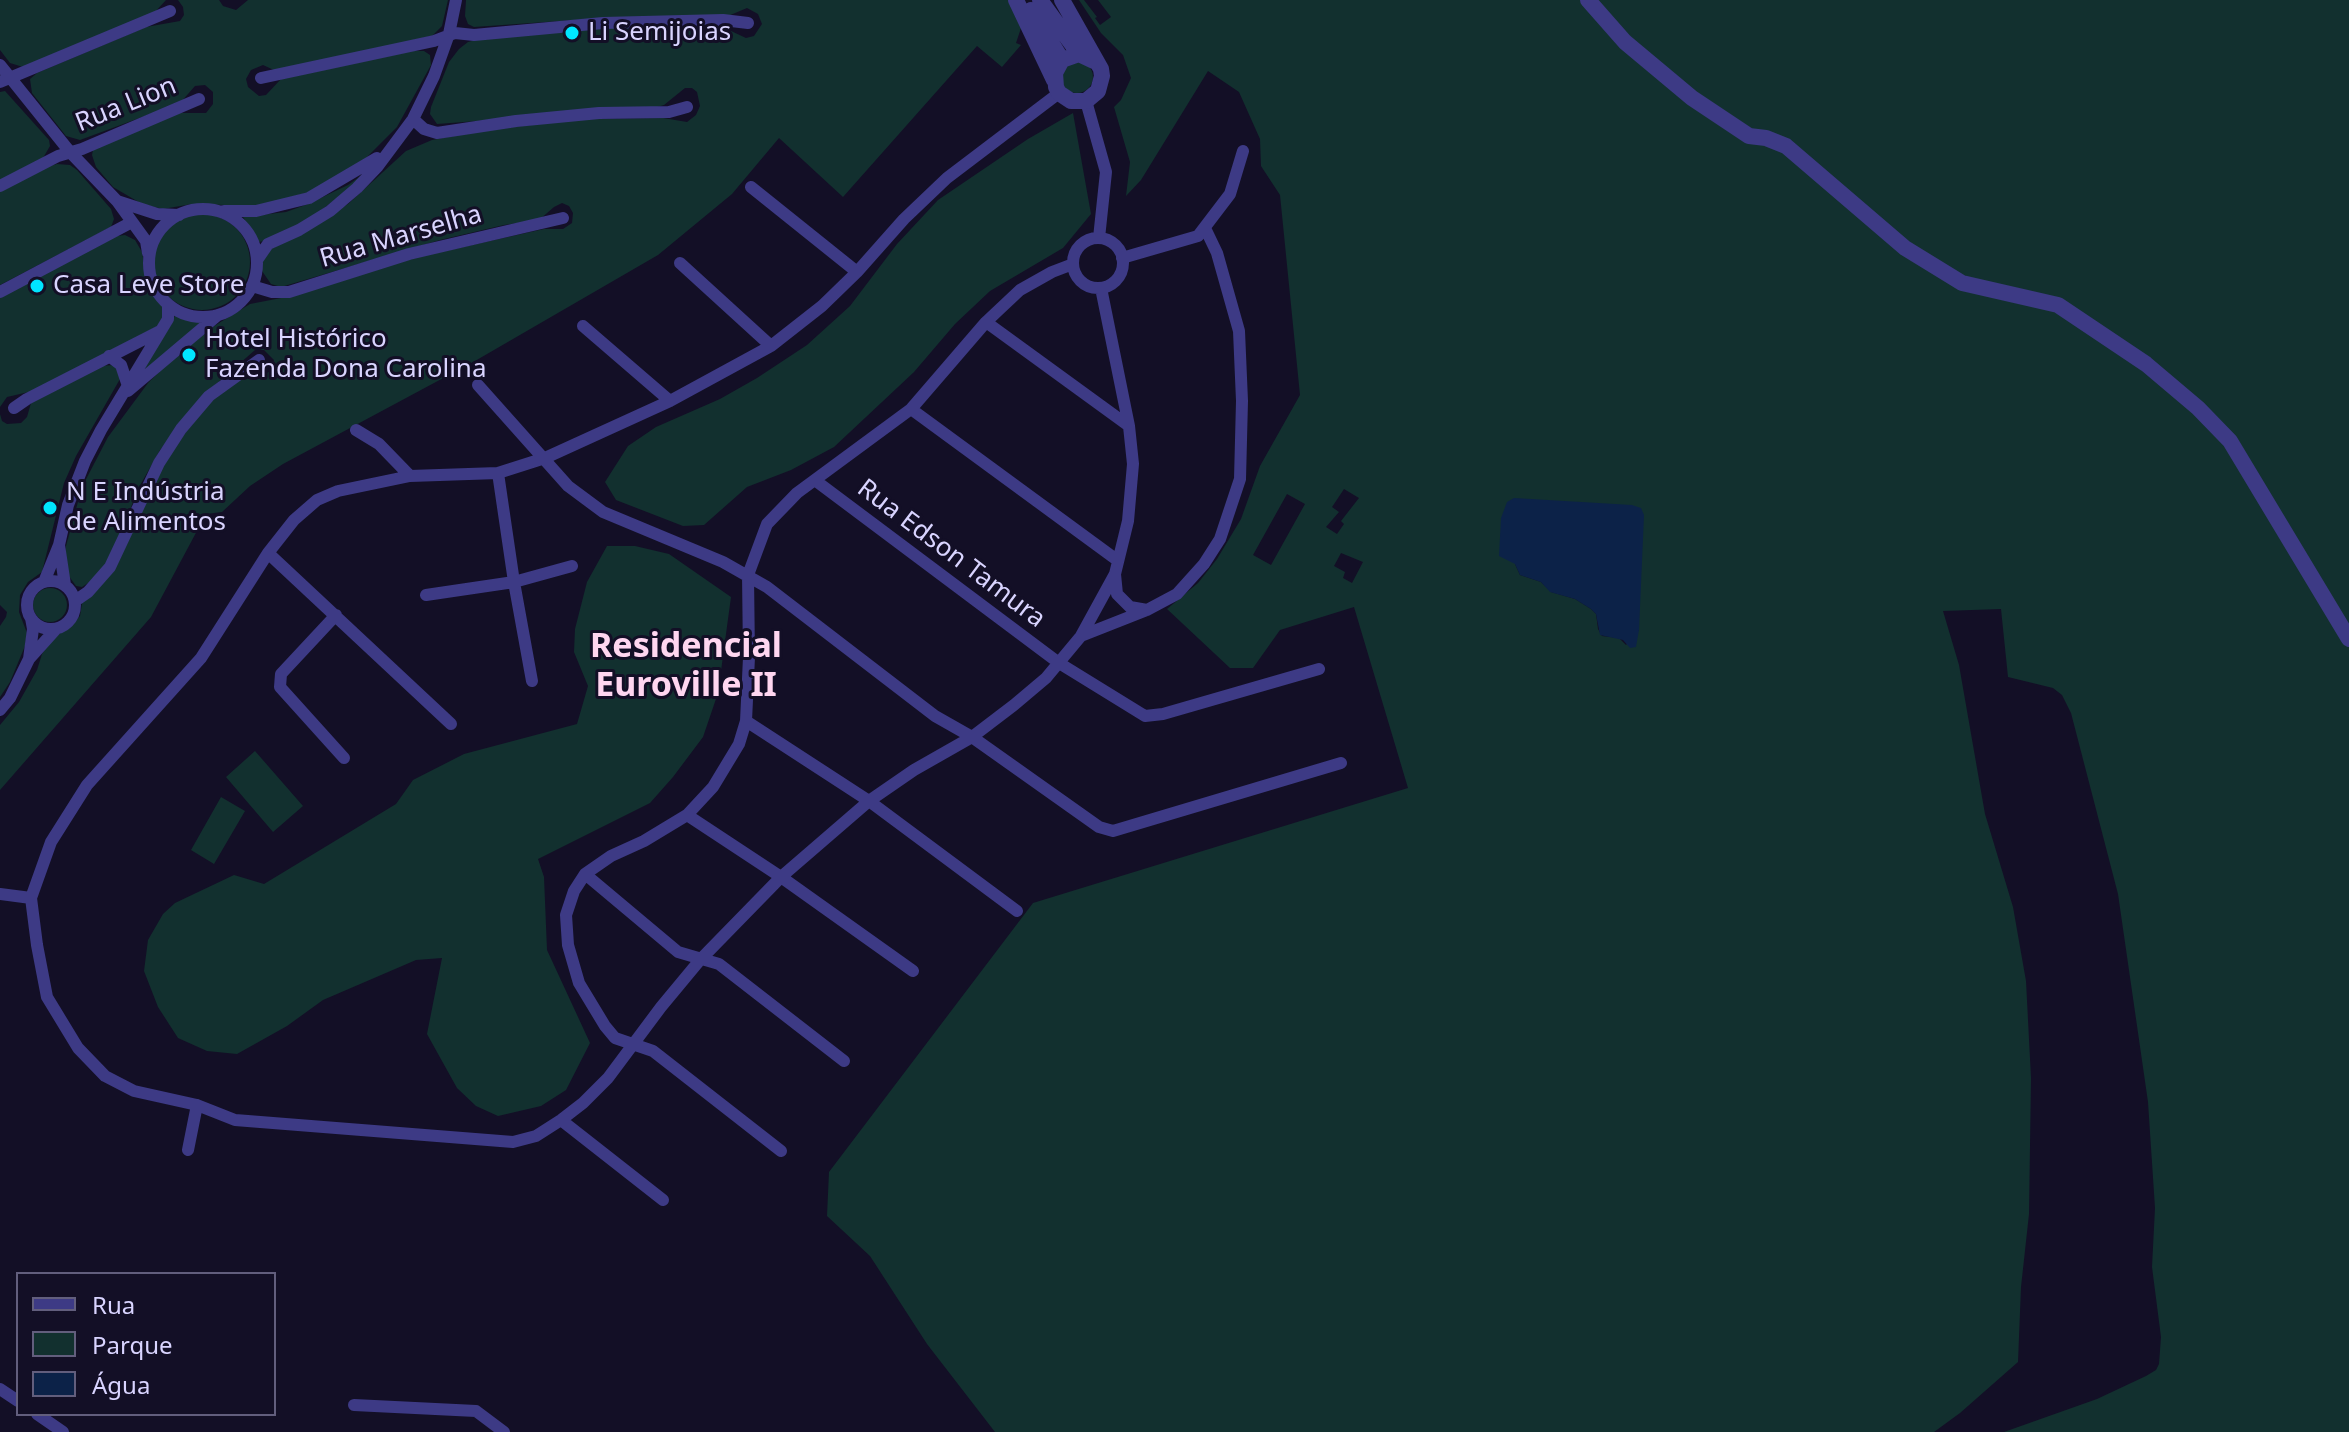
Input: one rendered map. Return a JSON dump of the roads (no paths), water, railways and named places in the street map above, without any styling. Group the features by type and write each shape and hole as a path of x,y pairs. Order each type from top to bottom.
{"street":[{"path":"257,260 268,244 310,224 357,188 413,119 434,76 449,34 456,0"},
{"path":"1016,0 1057,87 1071,101 1086,101 1102,84 1101,69 1062,0"},
{"path":"1025,0 1071,54 1096,62"},
{"path":"1040,0 1071,54"},
{"path":"1588,0 1625,42 1692,98 1749,136 1766,138 1786,146 1905,248 1962,283 2058,305 2146,364 2198,408 2230,441 2349,639"},
{"path":"5,81 170,11"},
{"path":"261,78 433,41 449,34 474,35 603,23 723,20 748,23"},
{"path":"1057,87 1057,68 1071,54 1078,31"},
{"path":"0,65 5,81 117,201 146,241 151,278 168,305 192,316 219,315"},
{"path":"1057,87 947,178 822,306 771,346 670,401 545,458 498,473 410,476 338,491 317,500 294,520 268,553 201,658 87,785 51,842 31,898 47,997 78,1048 105,1076 134,1091 197,1105 235,1120 513,1142 536,1136 561,1120 608,1078 700,960 781,877 869,801 914,770 972,737 1046,678 1081,636 1115,574"},
{"name":"Rua Lion","path":"0,186 70,152 199,99"},
{"path":"1086,101 1106,172 1099,238"},
{"path":"413,119 424,129 437,133 516,121 599,113 669,112 687,107"},
{"path":"117,201 157,214 179,215 203,209 256,211 309,198 363,169 390,149"},
{"path":"1122,258 1198,236 1230,194 1243,151"},
{"path":"751,187 857,272"},
{"path":"125,391 219,315 242,301 252,286 257,260 255,249 245,229 218,211"},
{"path":"149,258 160,231 179,215"},
{"name":"Rua Marselha","path":"252,286 272,292 289,292 409,254 563,218"},
{"path":"0,292 132,222"},
{"path":"1081,636 1147,610 1177,594 1204,564 1220,539 1240,479 1242,401 1239,331 1217,253 1205,228"},
{"path":"1099,238 1112,242 1122,258 1116,280 1101,288 1079,280 1073,264 1077,249 1083,243 1099,238"},
{"path":"680,263 771,346"},
{"path":"781,1151 653,1051 615,1038 579,983 568,945 566,915 574,891 585,874 611,856 644,841 687,815 713,787 739,744 746,721 748,575 767,524 797,493 911,409 986,322 1020,290 1073,264"},
{"path":"1101,288 1129,426 1133,464 1128,521 1115,574 1117,594 1130,607 1147,610"},
{"path":"0,710 18,684 29,659 33,629 27,606 29,594 44,582 85,461 168,319 168,305"},
{"path":"986,322 1129,426"},
{"path":"583,326 670,401"},
{"path":"14,408 162,330"},
{"path":"109,356 121,365 125,391"},
{"path":"75,601 88,592 110,567 159,463 181,429 209,396 259,360"},
{"path":"478,385 568,486 603,512 748,575 935,716 972,737 1099,827 1113,831 1341,763"},
{"path":"911,409 1117,560"},
{"path":"356,430 379,444 410,476"},
{"path":"498,473 532,681"},
{"name":"Rua Edson Tamura","path":"816,481 1059,663 1145,716 1163,714 1319,669"},
{"path":"59,545 65,585"},
{"path":"268,553 451,724"},
{"path":"426,595 514,582 572,566"},
{"path":"29,659 56,629 71,619 75,601 65,585 55,581 44,582"},
{"path":"336,615 281,674 280,687 344,758"},
{"path":"31,618 42,627 56,629"},
{"path":"746,721 869,801 1017,911"},
{"path":"687,815 913,971"},
{"path":"585,874 678,952 719,964 844,1061"},
{"path":"0,894 31,898"},
{"path":"188,1150 197,1105"},
{"path":"561,1120 663,1200"},
{"path":"354,1405 476,1411 504,1432"},
{"path":"40,1416 63,1432"}],"water":[{"path":"1514,498 1641,508 1644,515 1636,647 1630,648 1623,640 1600,635 1596,614 1591,609 1575,599 1550,592 1541,582 1520,575 1515,564 1499,556 1501,518 1507,502"}],"place":[{"name":"Li Semijoias","path":"572,33"},
{"name":"Casa Leve Store","path":"37,286"},
{"name":"Hotel Histórico Fazenda Dona Carolina","path":"189,355"},
{"name":"N E Indústria de Alimentos","path":"50,508"}],"district":[{"name":"Residencial Euroville II","path":"686,666"}]}
